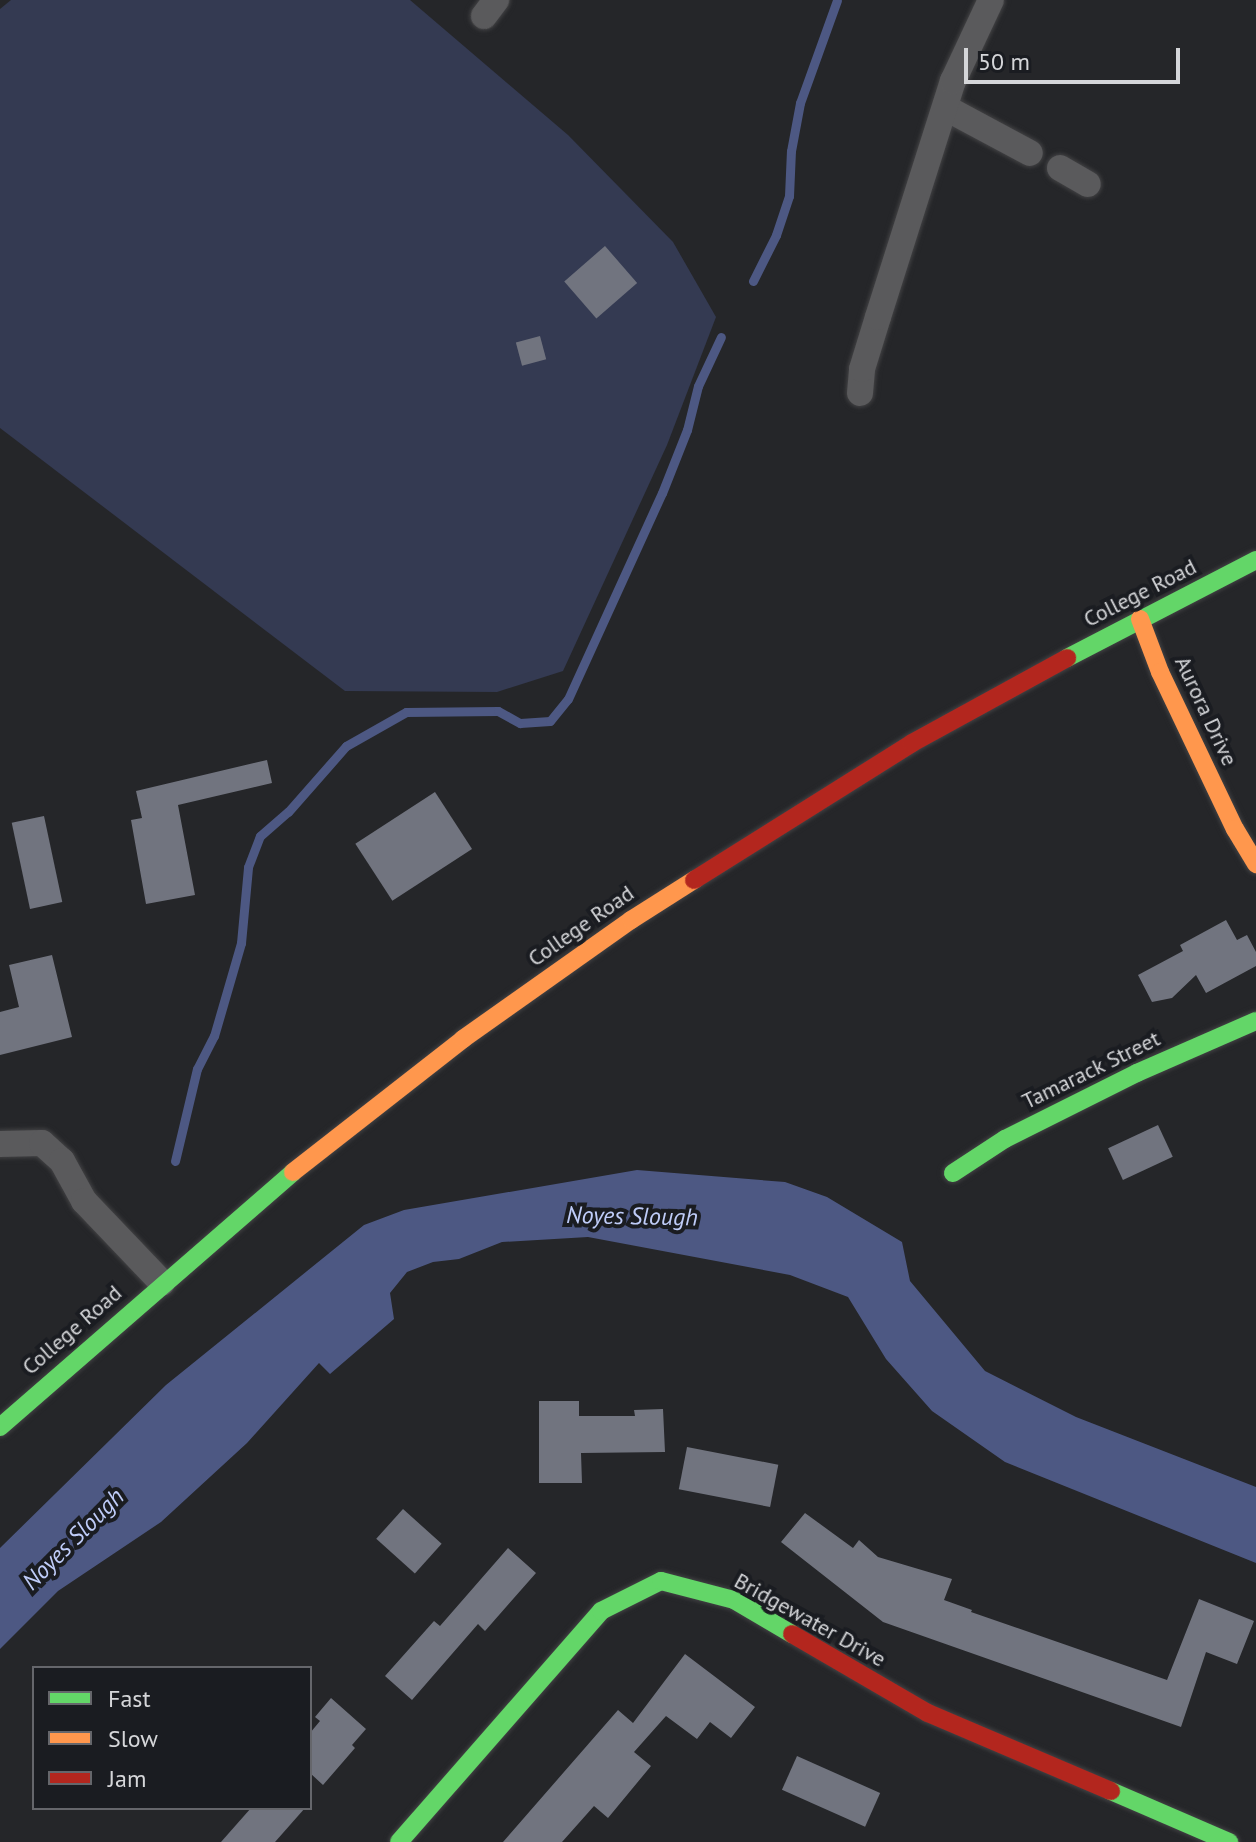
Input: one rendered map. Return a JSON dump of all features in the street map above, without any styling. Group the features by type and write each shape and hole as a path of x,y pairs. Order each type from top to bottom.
{"street":[{"path":"860,393 862,369 953,81 991,0"},
{"path":"946,108 1030,153"},
{"path":"1060,168 1088,184"},
{"name":"College Road","path":"0,1427 257,1201 404,1084 631,920 912,743 1256,560"},
{"name":"Aurora Drive","path":"1140,619 1160,672 1235,829 1256,864"},
{"name":"Tamarack Street","path":"953,1173 1005,1139 1123,1080 1256,1021"},
{"path":"0,1144 42,1143 62,1161 84,1201 162,1283"},
{"name":"Bridgewater Drive","path":"399,1842 601,1611 661,1581 734,1600 928,1713 1229,1842"}],"shaded area":[{"path":"11,0 410,0 568,135 673,242 716,317 667,445 563,671 497,692 345,691 0,428 0,9"}],"water":[{"name":"Noyes Slough","path":"637,1170 785,1182 827,1197 902,1242 910,1281 985,1371 1076,1417 1256,1487 1256,1563 1005,1462 932,1411 886,1359 848,1297 790,1275 588,1237 502,1242 459,1259 433,1262 407,1272 390,1293 394,1319 330,1374 319,1363 247,1443 161,1522 58,1591 0,1649 0,1548 166,1385 364,1225 404,1210"}],"building":[{"path":"605,246 637,283 596,318 564,281"},
{"path":"540,336 546,359 522,366 516,342"},
{"path":"267,760 272,783 178,805 195,895 146,904 131,820 142,818 136,791"},
{"path":"435,792 472,849 392,901 355,844"},
{"path":"44,816 62,902 30,909 12,823"},
{"path":"1226,920 1237,940 1247,935 1256,952 1256,966 1206,993 1196,975 1172,998 1152,1002 1138,975 1183,951 1180,945"},
{"path":"52,955 72,1037 0,1055 0,1012 19,1007 9,965"},
{"path":"1158,1125 1173,1157 1123,1180 1108,1148"},
{"path":"539,1401 579,1401 579,1416 635,1416 634,1410 663,1409 665,1452 581,1453 582,1483 539,1483"},
{"path":"687,1447 778,1465 770,1507 679,1489"},
{"path":"403,1509 442,1544 415,1574 376,1539"},
{"path":"805,1513 853,1548 859,1540 878,1557 952,1579 944,1600 1167,1680 1199,1599 1254,1621 1237,1664 1206,1652 1181,1727 883,1622 781,1542"},
{"path":"508,1548 536,1573 485,1631 478,1624 412,1700 385,1676 434,1621 440,1626"},
{"path":"685,1654 755,1707 731,1738 710,1722 697,1739 666,1716 634,1752 651,1766 608,1818 594,1806 562,1842 503,1842 618,1710 633,1723"},
{"path":"331,1698 366,1729 352,1745 355,1748 323,1785 312,1775 312,1731 320,1721 315,1717"},
{"path":"797,1756 880,1793 865,1827 782,1790"},
{"path":"249,1810 303,1810 275,1842 221,1842"}],"waterway":[{"path":"753,281 776,235 789,196 791,151 800,103 837,0"},
{"path":"175,1161 197,1069 214,1036 241,943 248,867 260,836 288,812 346,746 406,712 498,711 520,723 550,721 568,699 662,493 687,430 698,386 721,337"}],"traffic: fast":[{"path":"1067,658 1256,560"},
{"path":"953,1173 1005,1139 1137,1073 1256,1021"},
{"path":"0,1427 293,1172"},
{"path":"399,1842 601,1611 661,1581 734,1600 792,1634"},
{"path":"1111,1791 1229,1842"}],"traffic: slow":[{"path":"1140,619 1160,672 1235,829 1256,864"},
{"path":"293,1172 463,1039 631,920 694,880"}],"traffic: jam":[{"path":"694,880 912,743 1067,658"},
{"path":"792,1634 928,1713 1111,1791"}]}
